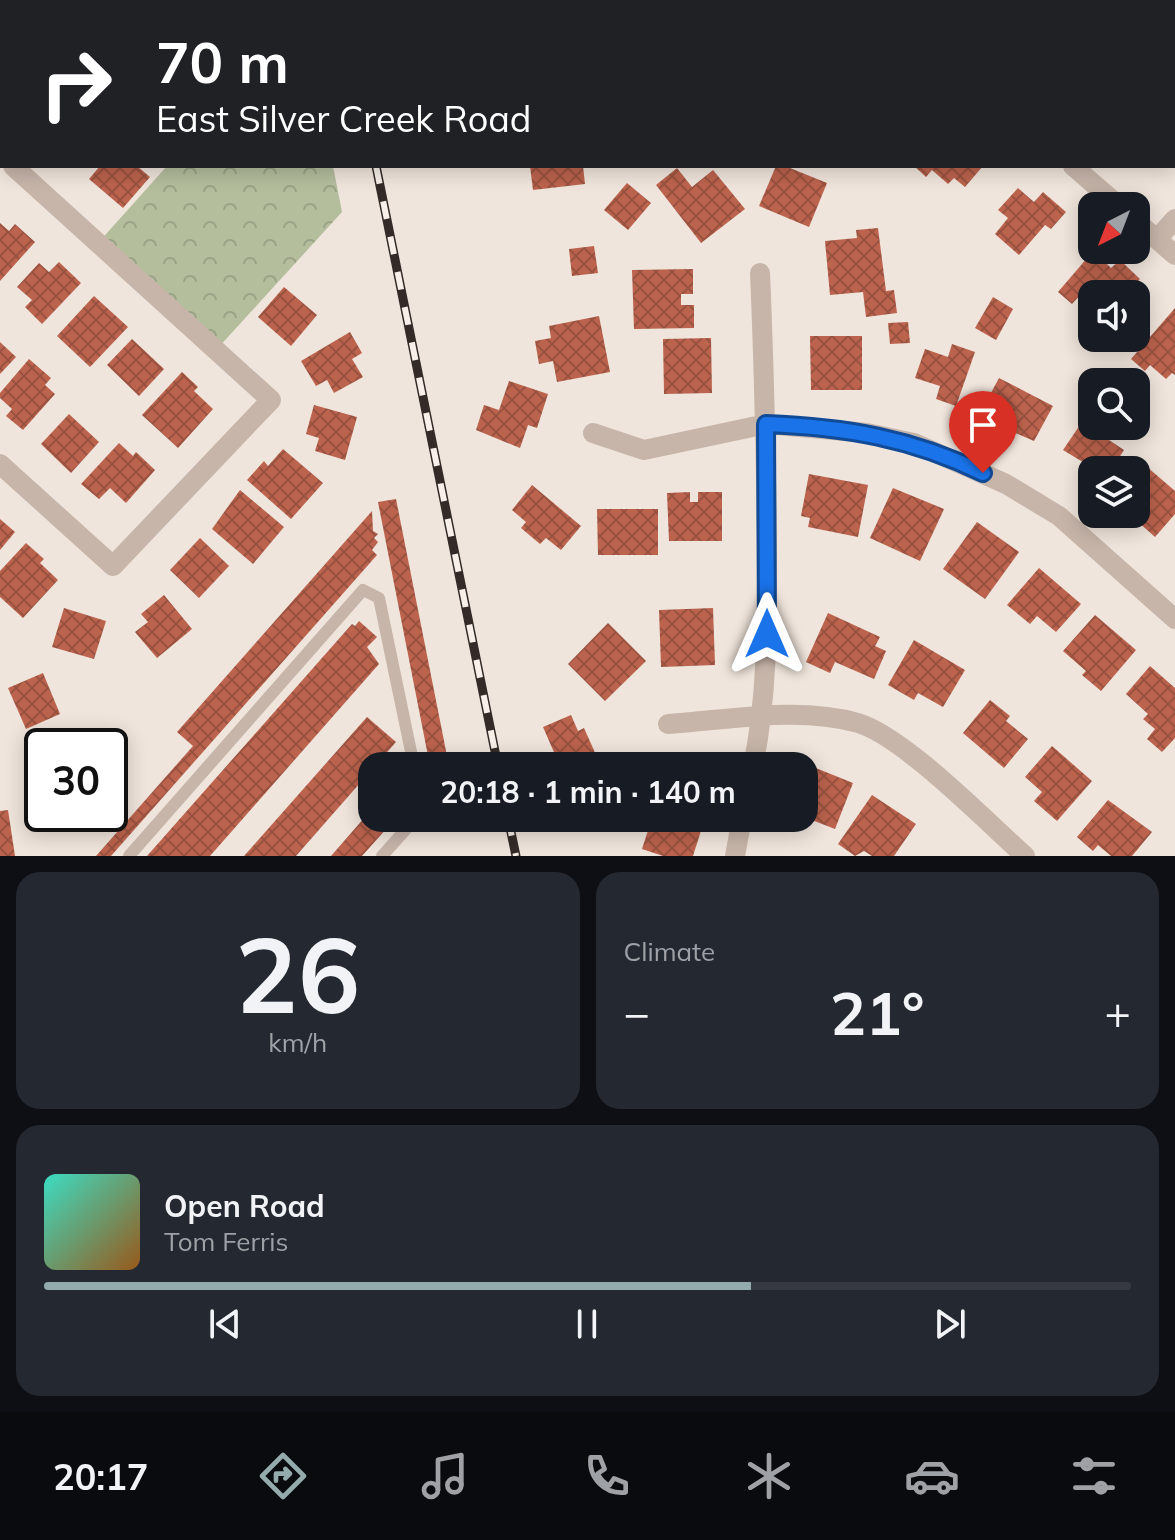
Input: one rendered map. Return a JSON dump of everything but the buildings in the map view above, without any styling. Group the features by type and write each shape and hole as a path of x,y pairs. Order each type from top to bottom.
{"street":[{"path":"0,464 113,566 271,400 15,168"},
{"path":"1075,168 1103,192"},
{"path":"1157,239 1175,219"},
{"path":"1150,233 1175,255"},
{"path":"756,752 763,718 767,664 766,424 760,273"},
{"path":"593,433 644,450 766,424 867,433 914,443 959,461 1059,516 1175,619"},
{"path":"668,724 810,715 860,723 898,744 1025,856"},
{"path":"735,856 739,832"}],"lane":[{"path":"129,856 363,590 379,598 411,752"},
{"path":"382,856 404,832"},
{"path":"392,845 402,856"}],"green space":[{"path":"165,168 333,168 342,212 217,349 98,243"}],"railway":[{"path":"376,168 495,752"},
{"path":"511,832 516,856"}],"route":[{"path":"767,634 766,424 808,425 914,443 983,473"}]}
